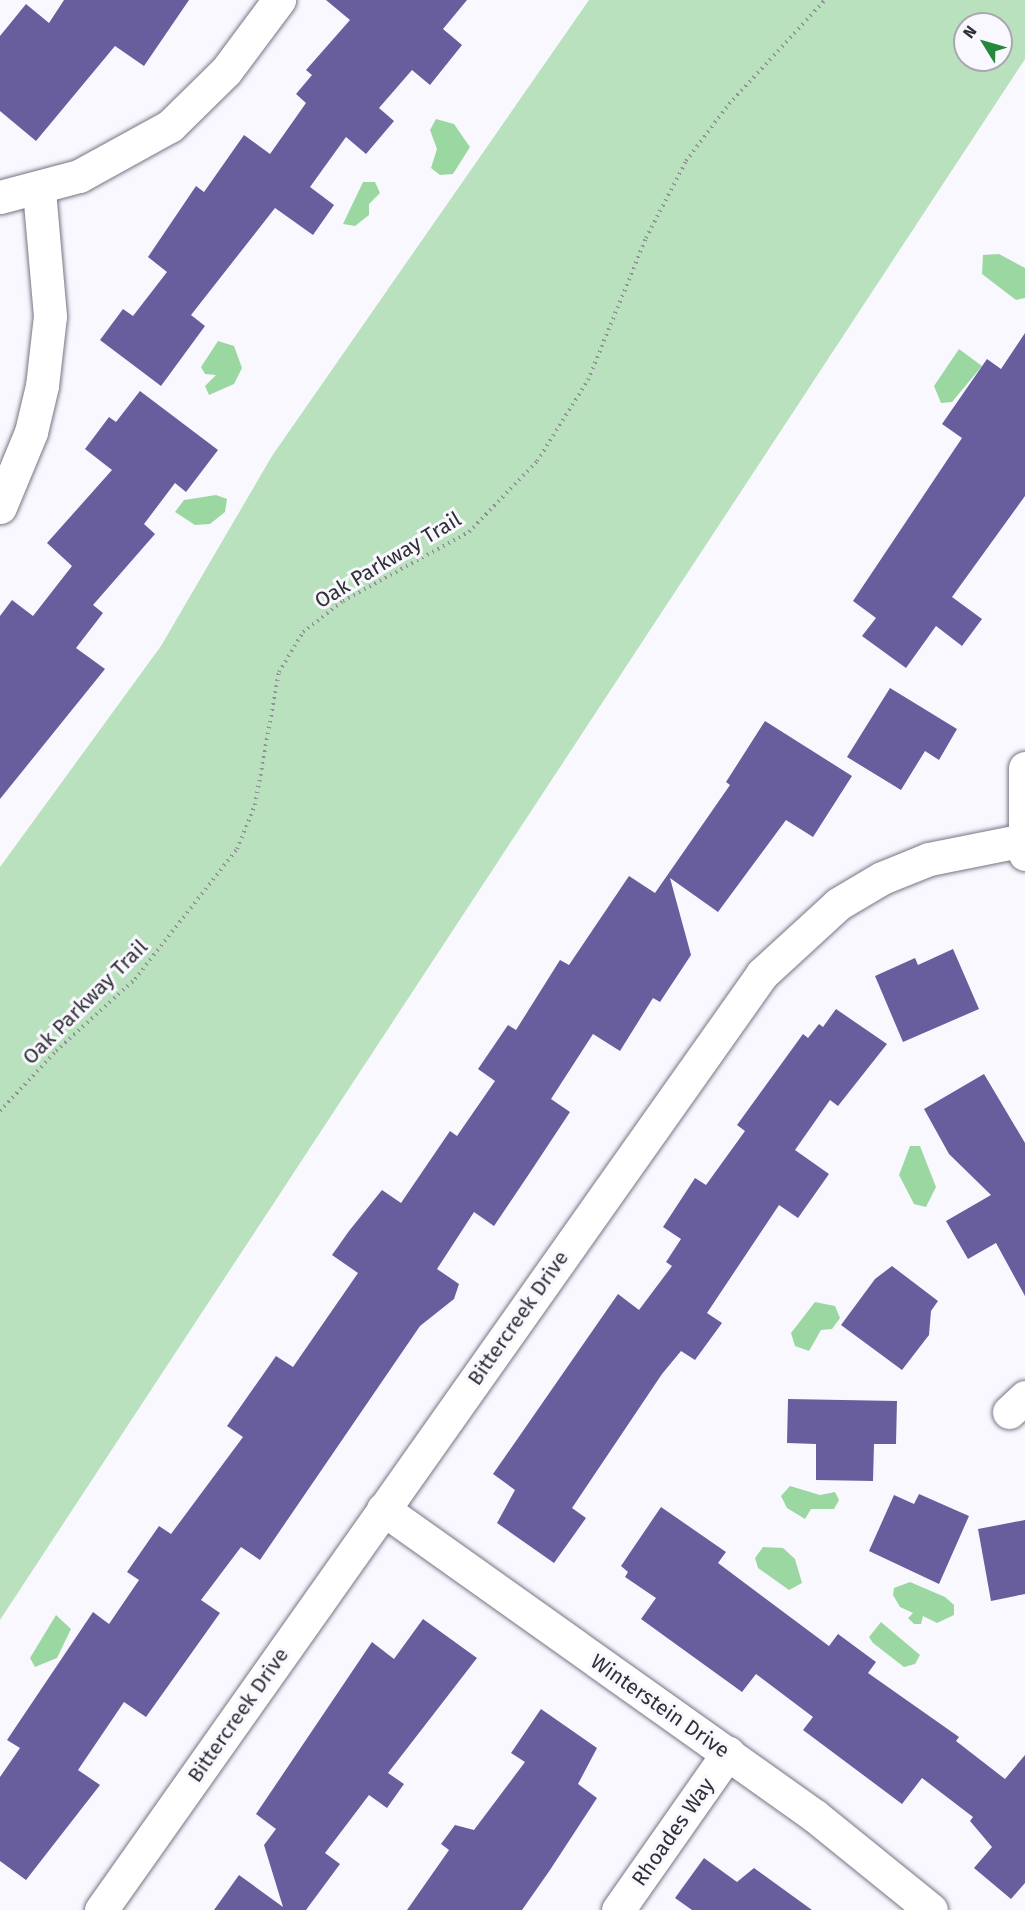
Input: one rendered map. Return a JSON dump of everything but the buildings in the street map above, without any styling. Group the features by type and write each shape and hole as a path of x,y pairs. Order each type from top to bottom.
{"street":[{"path":"0,197 39,189 126,154 170,126 226,71 279,0"},
{"path":"0,507 31,432 42,386 50,316 39,189"},
{"path":"1024,847 1025,768"},
{"name":"Bittercreek Drive","path":"101,1910 762,974 838,904 882,878 929,859 1024,847"},
{"name":"Winterstein Drive","path":"383,1509 728,1753 880,1865 931,1910"},
{"name":"Rhoades Way","path":"618,1910 728,1753"}],"path":[{"name":"Oak Parkway Trail","path":"0,1111 56,1051 135,978 237,849 255,805 279,672 303,632 333,607 469,532 537,461 588,380 645,238 686,161 729,104 825,0"}],"shaded area":[{"path":"589,0 1025,0 1025,59 0,1620 0,867 161,646 272,456"},
{"path":"436,119 454,124 470,147 453,174 440,175 431,168 437,149 430,130"},
{"path":"363,182 375,182 380,193 369,204 369,215 355,226 343,224"},
{"path":"999,254 1025,268 1025,298 1016,300 982,274 983,255"},
{"path":"218,341 234,346 242,368 234,384 209,395 205,386 216,375 205,374 201,367"},
{"path":"959,349 982,366 952,402 941,403 934,386"},
{"path":"216,495 227,499 225,512 210,524 195,525 175,512 184,500"},
{"path":"910,1146 920,1146 936,1187 926,1207 914,1204 899,1175"},
{"path":"815,1302 835,1306 840,1318 832,1329 821,1330 809,1351 795,1346 791,1333"},
{"path":"790,1486 820,1495 835,1492 839,1500 834,1509 811,1509 805,1519 787,1508 781,1496"},
{"path":"763,1547 783,1548 795,1559 802,1583 789,1590 758,1568 755,1558"},
{"path":"910,1582 945,1597 954,1605 954,1615 937,1623 923,1616 921,1624 914,1624 908,1618 913,1613 900,1607 893,1595 894,1588"},
{"path":"56,1615 71,1629 57,1658 35,1667 30,1658"},
{"path":"881,1622 920,1655 915,1664 904,1667 873,1643 869,1637"}]}
